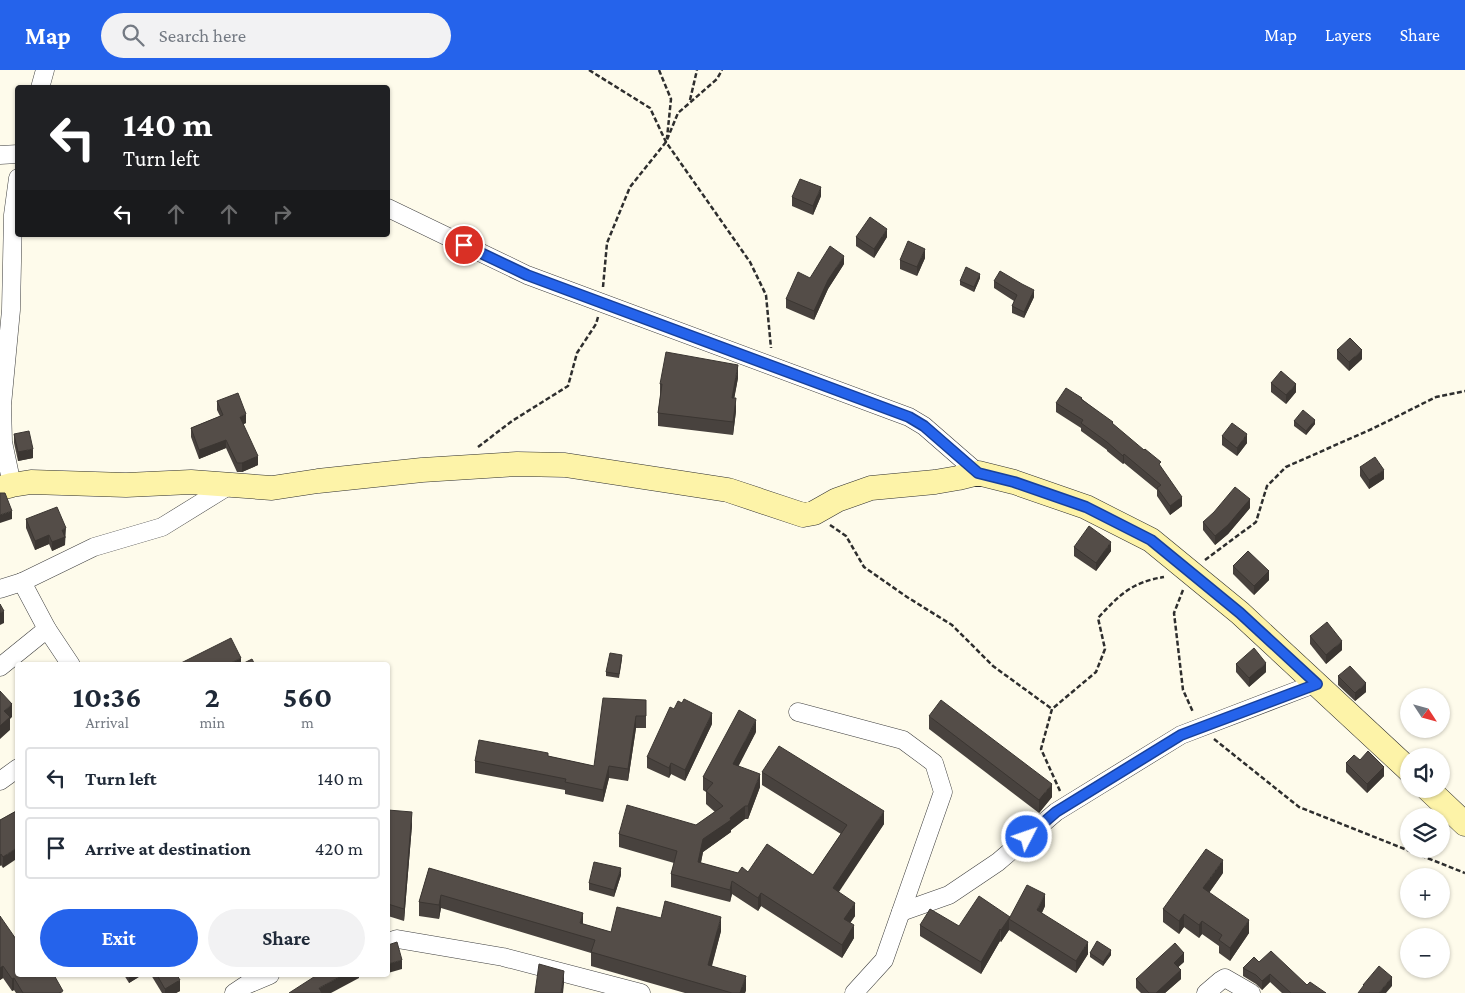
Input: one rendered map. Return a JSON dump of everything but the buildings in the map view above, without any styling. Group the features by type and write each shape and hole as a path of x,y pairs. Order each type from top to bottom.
{"street":[{"path":"41,85 45,70"},
{"path":"0,155 15,154"},
{"path":"15,200 11,310 2,405 6,486 30,482 126,485 191,482 272,488 318,480 422,470 517,464 565,465 728,490 803,515 814,513 837,500 871,488 936,482 978,473"},
{"path":"390,209 527,275 909,417 924,426 978,473 1014,482 1086,507 1151,540 1240,613 1400,762"},
{"path":"0,589 22,582 94,547 162,527 230,485"},
{"path":"22,582 47,629 69,662"},
{"path":"0,667 47,629"},
{"path":"901,912 950,895 998,862 1056,812 1181,735 1317,684"},
{"path":"798,712 903,740 934,763 943,792 884,960 854,993"},
{"path":"0,781 15,770"},
{"path":"1438,798 1465,824"},
{"path":"390,942 397,940 503,957 641,993"},
{"path":"240,984 263,977"},
{"path":"1206,993 1220,980 1225,978 1251,993"}],"path":[{"path":"589,70 650,108 666,142 750,262 766,295 772,366"},
{"path":"659,70 670,99 666,142"},
{"path":"690,102 696,70"},
{"path":"474,450 512,420 568,386 576,352 596,324 602,303 607,243 630,188 666,142 678,112 716,79 722,70"},
{"path":"1067,806 1041,749 1052,709 1096,672 1105,649 1098,618 1119,596 1146,580 1190,572 1256,522 1268,486 1286,467 1374,428 1436,397 1465,391"},
{"path":"814,513 846,536 864,567 952,625 993,666 1052,709"},
{"path":"1190,572 1174,613 1182,690 1200,728 1299,808 1465,873"}],"route":[{"path":"464,245 527,275 909,417 924,426 978,473 1014,482 1086,507 1151,540 1240,613 1317,684 1181,735 1056,812 1027,837"}]}
